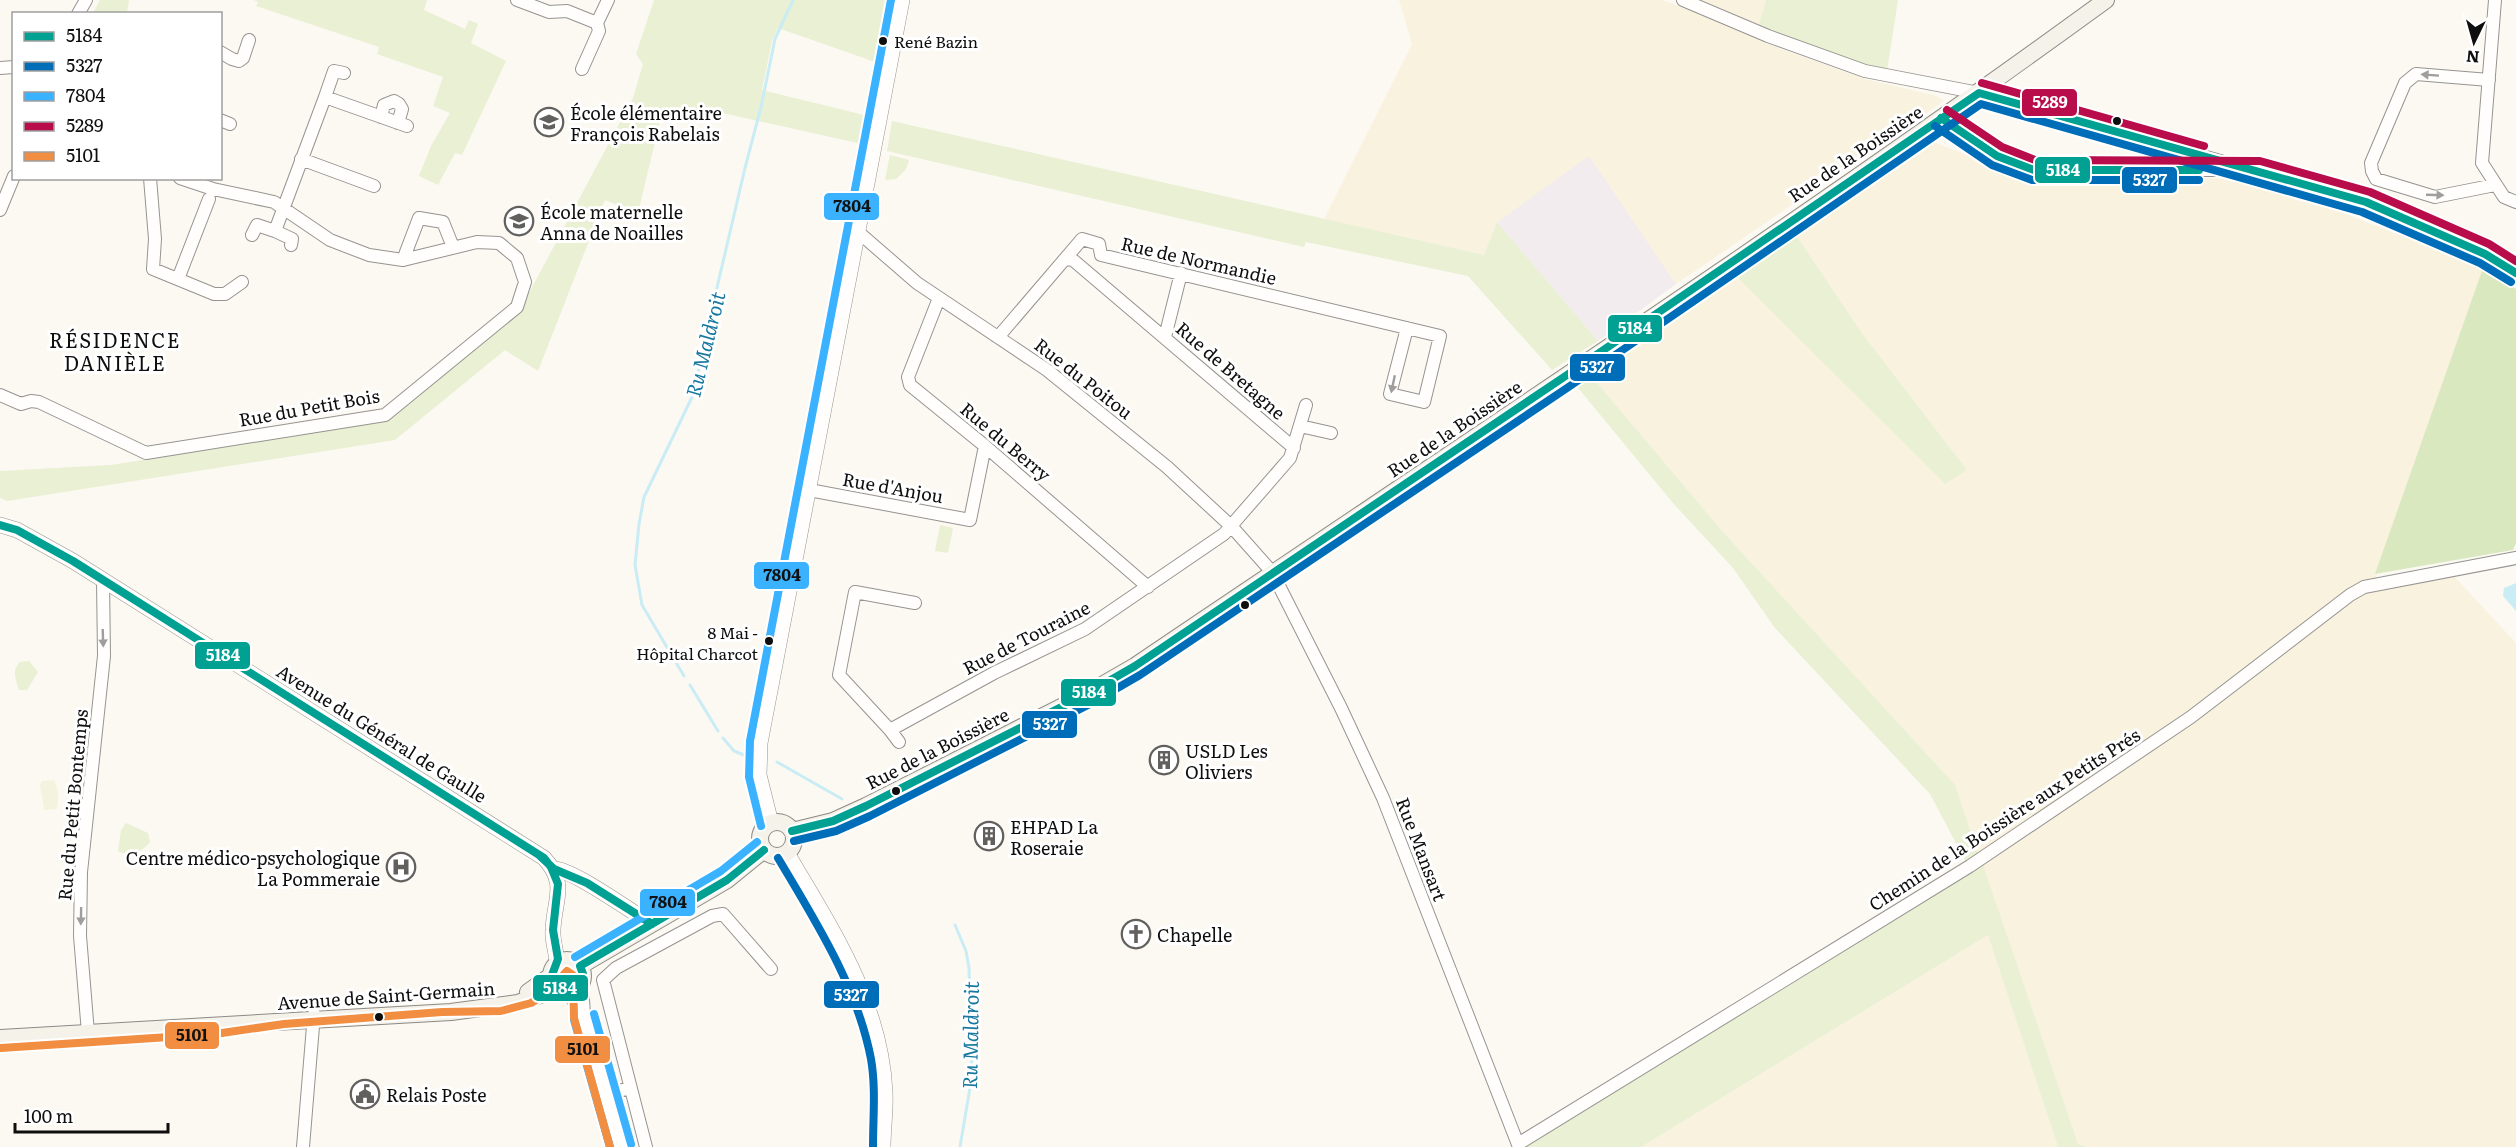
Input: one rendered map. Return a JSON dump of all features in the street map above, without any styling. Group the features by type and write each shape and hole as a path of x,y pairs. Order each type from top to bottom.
{"main road":[{"name":"Rue de la Boissière","path":"792,831 842,818 1083,696 1135,666 1497,423 1979,93 2106,0"},
{"path":"771,823 785,824 792,831 794,842 787,853 772,856 764,850 761,835 771,823"},
{"name":"Avenue de Saint-Germain","path":"0,1038 214,1024 283,1014 314,1017 451,1012 518,1003 565,972 727,880 764,850"}],"street":[{"path":"517,0 549,12 567,11 597,23"},
{"path":"582,69 599,30 597,23 608,0"},
{"path":"771,823 759,775 760,743 902,0"},
{"path":"1683,0 1777,39 1865,71 1979,93 2366,202 2484,254 2516,273"},
{"path":"2495,0 2482,163 2504,197 2516,202"},
{"path":"222,53 244,65 243,58 249,40"},
{"path":"274,231 334,71 344,73"},
{"path":"2489,80 2415,74 2405,83 2371,163 2376,179 2435,197 2495,185"},
{"path":"325,97 402,125 402,109 394,101 384,105 381,117"},
{"path":"1941,118 1972,141 2020,167 2034,170 2250,170"},
{"path":"2203,170 2207,164 2206,157"},
{"path":"301,159 374,186"},
{"path":"0,210 12,180"},
{"name":"Rue du Petit Bois","path":"0,395 21,404 31,401 39,402 146,453 385,415 517,307 525,282 517,258 500,243 477,242 403,260 386,259 347,249 323,236 274,202 213,189 186,180"},
{"path":"153,181 155,239 153,269 214,294 225,294 242,282"},
{"path":"178,279 209,198"},
{"path":"403,260 419,218 443,222 453,247"},
{"path":"252,235 256,225 292,239 291,245"},
{"name":"Rue du Poitou","path":"857,231 895,266 1047,370 1158,460 1232,527 1272,572"},
{"name":"Rue de Normandie","path":"999,336 1082,239 1099,244 1101,255 1181,273 1440,336 1424,402 1390,394 1407,328"},
{"path":"1087,272 1101,255"},
{"name":"Rue de Bretagne","path":"1065,259 1073,260 1294,448"},
{"path":"1165,337 1181,273"},
{"name":"Rue du Berry","path":"939,298 908,377 910,385 985,446 1148,587"},
{"path":"1232,527 1290,458 1306,405"},
{"path":"1300,426 1331,433"},
{"name":"Rue d'Anjou","path":"809,490 970,520 985,446"},
{"path":"0,516 17,530"},
{"name":"Avenue du Général de Gaulle","path":"0,525 17,530 103,580 544,858 554,869 561,869 575,876 652,924"},
{"name":"Rue de Touraine","path":"890,730 994,673 1085,629 1232,527"},
{"name":"Chemin de la Boissière aux Petits Prés","path":"1519,1146 1970,867 2191,717 2350,595 2364,587 2516,558"},
{"name":"Rue Mansart","path":"1272,572 1331,688 1383,798 1519,1146"},
{"name":"Rue du Petit Bontemps","path":"88,1033 80,936 81,872 104,656 103,580"},
{"path":"899,742 839,675 855,591 915,603"},
{"path":"787,853 858,977 873,1017 885,1093 882,1147"},
{"path":"554,869 559,888 553,931 565,972 584,1016 608,1094 621,1147"},
{"path":"646,1147 602,984 608,973 712,916 723,914 771,969"},
{"path":"565,972 584,1016"},
{"path":"303,1147 314,1017"},
{"path":"608,1094 630,1088"}],"shaded area":[{"path":"1399,0 1662,0 1706,16 1784,50 1869,80 1937,96 1944,101 1676,284 1589,156 1497,222 1484,255 1324,219 1412,44"},
{"path":"1692,0 1766,0 1758,28"},
{"path":"1931,141 2029,176 2257,179 2483,268 2374,582 2168,730 1979,857 1955,785 1722,531 1588,372 1732,272 1945,484 1967,470 1861,332 1794,232"},
{"path":"1589,155 1676,284 1598,341 1497,222"},
{"path":"2452,574 2516,643 2516,1147 2087,1147 2078,1145 1982,863 2359,594"},
{"path":"1988,935 2058,1147 1641,1147"}],"green space":[{"path":"100,0 129,0 127,12 94,12"},
{"path":"254,0 427,0 424,10 465,29 469,20 478,24 471,43 506,61 462,155 455,153 438,185 419,176 431,146 450,113 433,106 443,77 377,54 379,47 256,6 258,2"},
{"path":"654,0 890,0 878,63 778,28 772,41 762,90 868,116 862,144 700,108 697,123 660,121 638,213 605,200 538,371 505,350 395,440 7,501 0,498 0,471 111,465 385,421 521,308 633,98 643,64 636,54"},
{"path":"1766,0 1898,0 1887,71 1866,67 1758,28"},
{"path":"892,121 1484,255 1497,222 1598,341 1552,370 1468,276 1306,242 1304,247 887,151"},
{"path":"890,155 909,160 906,169 896,179 885,180"},
{"path":"1794,232 1861,332 1967,470 1945,484 1732,272"},
{"path":"2483,268 2516,289 2516,543 2513,550 2375,574"},
{"path":"1588,372 1722,531 1955,785 1979,857 1967,864 1930,794 1775,628 1733,568 1673,503 1574,383"},
{"path":"940,525 953,528 948,553 935,551"},
{"path":"29,661 38,672 27,690 19,690 15,675 17,665 20,662"},
{"path":"54,780 58,794 56,809 44,810 40,785 42,781"},
{"path":"126,823 148,833 150,842 136,852 127,854 118,851 121,830"},
{"path":"1983,865 2078,1144 2087,1147 2058,1147 1988,935 1641,1147 1519,1147 1966,872"}],"water":[{"path":"2516,583 2516,611 2503,596 2504,588"}],"waterway":[{"name":"Ru Maldroit","path":"684,676 642,605 635,565 639,524 644,497 695,391 701,356 761,107 775,39 793,0"},
{"name":"Ru Maldroit","path":"690,685 718,731"},
{"name":"Ru Maldroit","path":"723,738 734,751 749,757"},
{"name":"Ru Maldroit","path":"777,762 842,799"},
{"name":"Ru Maldroit","path":"955,925 966,951 969,968 972,1076 960,1147"}],"transit line":[{"name":"7804","path":"761,826 749,777 750,741 891,0"},
{"name":"5289","path":"1982,83 2204,146"},
{"name":"5184","path":"792,831 833,821 866,806 1083,696 1135,666 1564,377 1979,93 2366,202 2485,254 2516,273"},
{"name":"5327","path":"794,841 836,831 870,816 1088,705 1140,675 1570,386 1981,104 2362,212 2480,263 2511,282"},
{"name":"5289","path":"1947,110 2002,147 2035,160 2260,161 2370,192 2489,244 2516,261"},
{"name":"5184","path":"1941,118 1997,156 2034,170 2199,170"},
{"name":"5327","path":"1935,126 1992,165 2032,180 2199,180"},
{"name":"5184","path":"0,525 17,530 73,561 544,858 551,867 558,884 553,930 558,959 552,975 560,988 566,990 578,987 583,974 580,966 727,880 764,850"},
{"name":"7804","path":"575,957 721,871 757,842"},
{"name":"5184","path":"539,855 554,869 587,883 652,924"},
{"name":"5327","path":"778,858 834,955 865,1032 873,1081 873,1147"},
{"name":"5101","path":"1,1048 215,1034 284,1024 442,1012 501,1011 531,1003 547,993 567,971 573,975 574,1018 610,1147"},
{"name":"7804","path":"594,1014 631,1144"},
{"name":"7804","path":"574,1020 610,1147"}],"place":[{"name":"René Bazin","path":"883,41"},
{"name":"École élémentaire François Rabelais","path":"549,122"},
{"name":"École maternelle Anna de Noailles","path":"519,221"},
{"name":"8 Mai - Hôpital Charcot","path":"769,641"},
{"name":"USLD Les Oliviers","path":"1164,760"},
{"name":"EHPAD La Roseraie","path":"989,836"},
{"name":"Centre médico-psychologique La Pommeraie","path":"401,867"},
{"name":"Chapelle","path":"1136,934"},
{"name":"Relais Poste","path":"365,1094"}],"district":[{"name":"RÉSIDENCE DANIÈLE","path":"115,350"}]}
